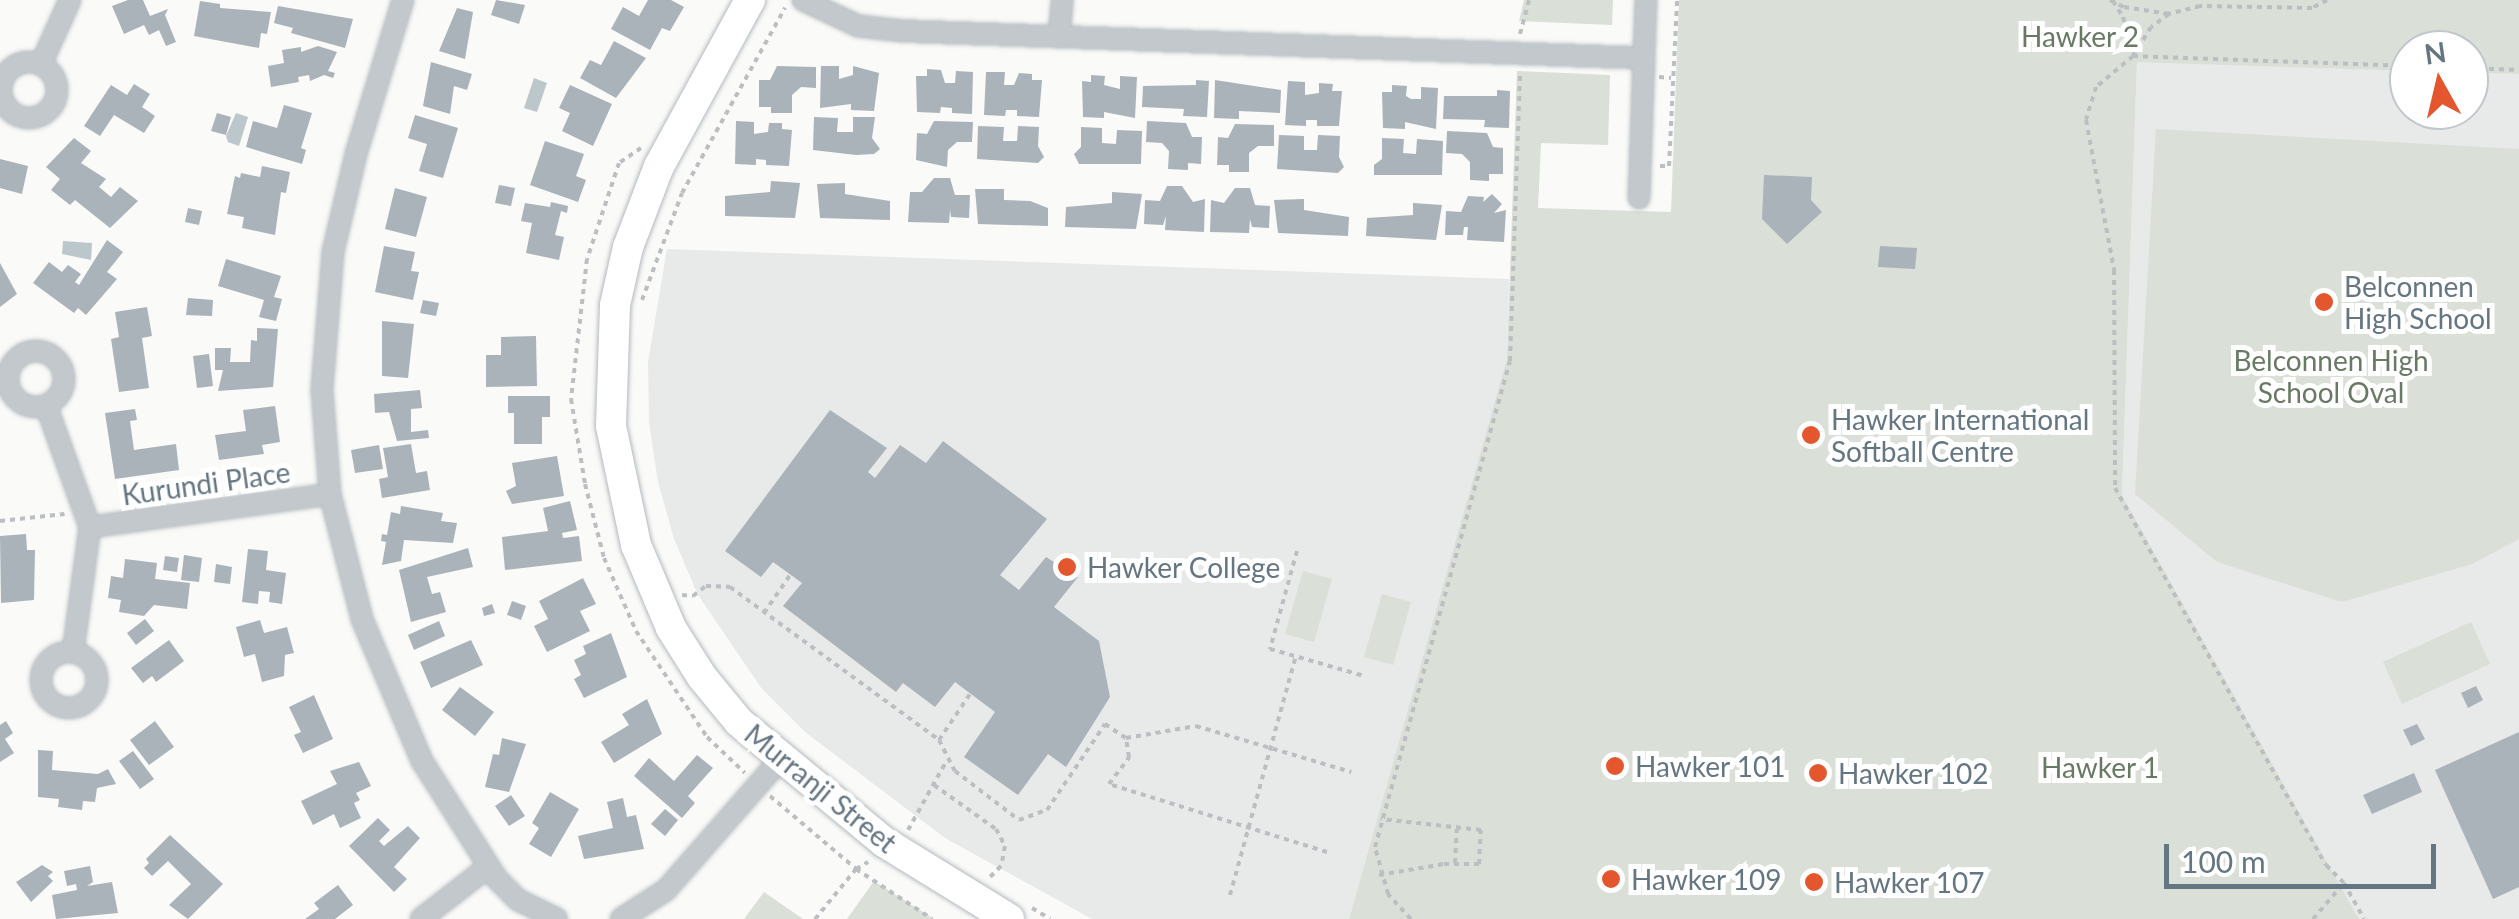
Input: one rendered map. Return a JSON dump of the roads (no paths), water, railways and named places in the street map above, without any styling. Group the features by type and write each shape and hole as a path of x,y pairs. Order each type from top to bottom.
{"street":[{"path":"40,64 70,0"},
{"path":"403,0 356,154 333,252 322,390 330,494 362,619 399,715 446,804 488,867 518,900 557,919"},
{"name":"Murranji Street","path":"750,0 659,166 636,219 615,305 610,396 620,486 636,545 658,601 702,677 739,722 780,760 884,842 1009,919"},
{"path":"803,0 874,29 1644,58"},
{"path":"1059,37 1062,0"},
{"path":"1639,198 1646,0"},
{"name":"Kurundi Place","path":"46,406 87,520 72,652"},
{"name":"Kurundi Place","path":"87,520 330,494"},
{"path":"620,919 666,890 780,760"},
{"path":"421,919 488,867"}],"place":[{"name":"Belconnen High School","path":"2324,302"},
{"name":"Hawker International Softball Centre","path":"1811,435"},
{"name":"Hawker College","path":"1067,567"},
{"name":"Hawker 101","path":"1615,766"},
{"name":"Hawker 102","path":"1818,773"},
{"name":"Hawker 109","path":"1611,879"},
{"name":"Hawker 107","path":"1814,882"}],"park label":[{"name":"Hawker 2","path":"2080,36"},
{"name":"Belconnen High School Oval","path":"2331,376"},
{"name":"Hawker 1","path":"2100,767"}]}
